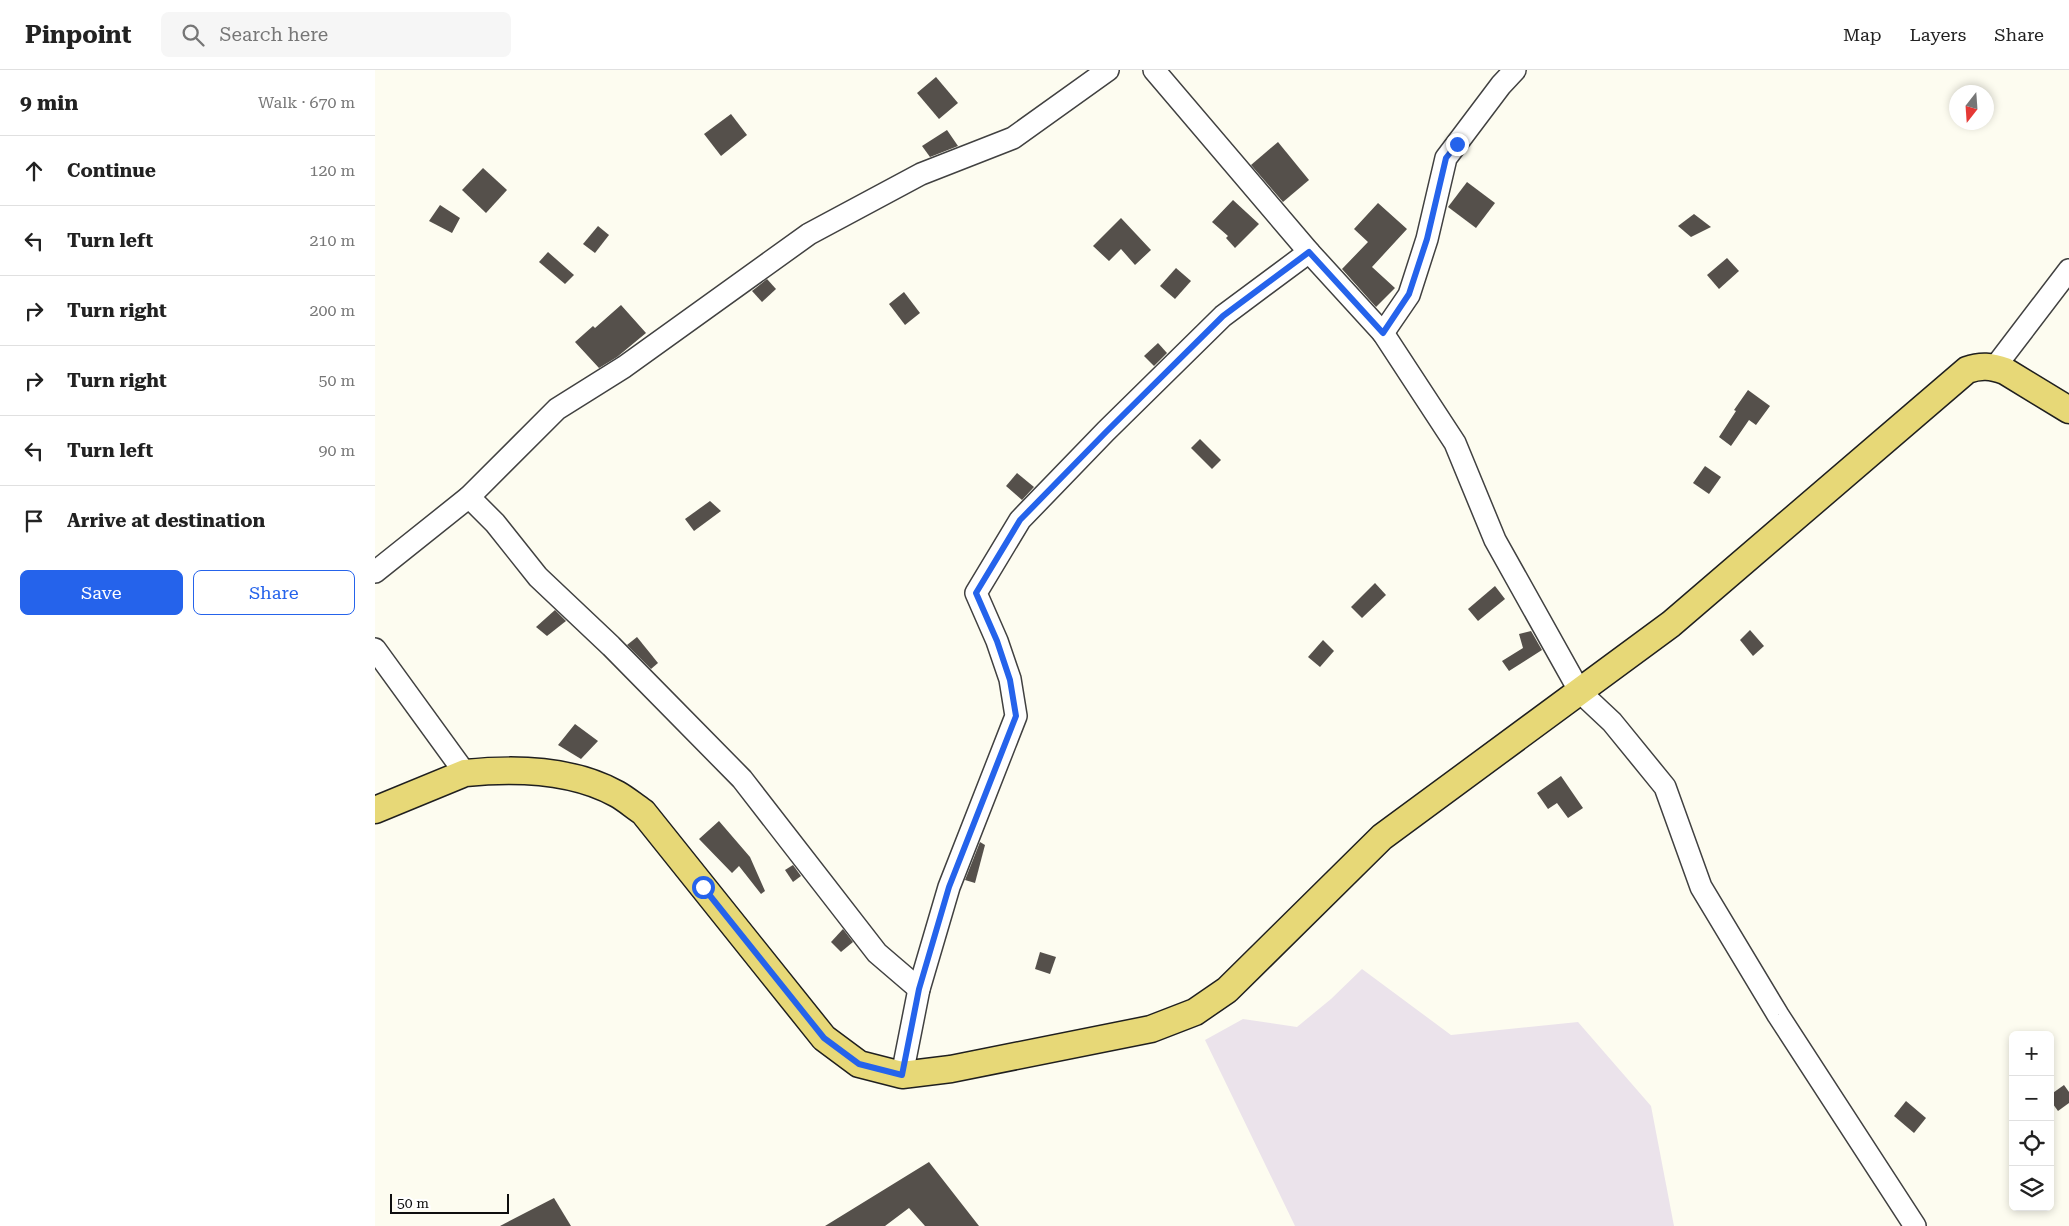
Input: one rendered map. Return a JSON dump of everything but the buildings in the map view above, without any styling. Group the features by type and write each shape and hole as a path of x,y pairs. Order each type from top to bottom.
{"main road":[{"path":"375,810 465,773 528,771 573,777 597,784 619,794 643,812 824,1038 859,1064 902,1075 951,1069 1151,1029 1195,1012 1227,990 1382,837 1671,624 1953,380 1967,370 1981,366 1995,367 2020,379 2069,410"}],"street":[{"path":"375,572 469,498 557,409 624,367 809,234 921,174 1013,138 1108,70"},
{"path":"1154,70 1309,252 1383,333 1455,442 1495,540 1580,692 1612,722 1665,787 1701,887 1778,1015 1915,1226"},
{"path":"1383,333 1409,294 1427,239 1446,158 1501,85 1515,70"},
{"path":"902,1075 919,989 949,887 1016,716 1010,680 997,641 976,593 1020,520 1099,438 1223,316 1309,252"},
{"path":"1995,367 2069,270"},
{"path":"469,498 495,523 538,577 611,646 741,779 877,953 919,989"},
{"path":"375,649 465,773"}],"shaded area":[{"path":"1362,969 1451,1035 1578,1022 1651,1106 1674,1226 1295,1226 1205,1040 1243,1019 1297,1027 1331,999"}],"route":[{"path":"703,887 824,1038 859,1064 902,1075 919,989 949,887 999,755 1016,716 1010,680 997,641 976,593 1020,520 1223,316 1309,252 1383,333 1409,294 1427,239 1446,158 1457,144"}]}
